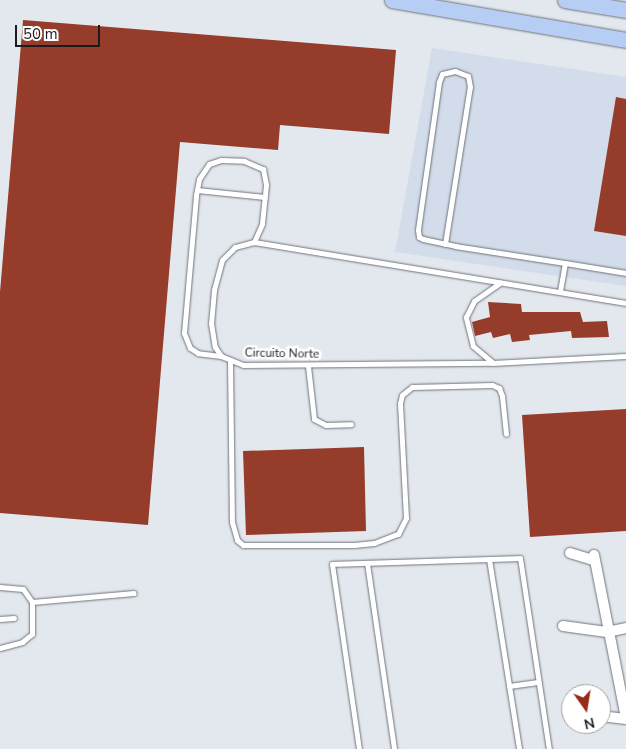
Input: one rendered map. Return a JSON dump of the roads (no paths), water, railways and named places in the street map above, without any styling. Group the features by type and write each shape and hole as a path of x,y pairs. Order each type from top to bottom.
{"main road":[{"path":"392,0 626,40"},
{"path":"565,0 626,10"}],"street":[{"path":"570,553 594,558 607,632 626,719 611,717"},
{"path":"563,626 607,632 626,628"}],"lane":[{"path":"445,244 470,87 468,76 455,71 442,74 439,82 418,230 423,239 445,244 626,273"},
{"path":"221,356 206,355 190,348 184,333 197,190 204,169 209,164 221,160 244,161 263,169 264,197 262,224 254,242"},
{"path":"197,190 264,197"},
{"path":"221,356 215,347 212,323 214,290 222,260 235,247 254,242 626,303"},
{"path":"560,291 566,263"},
{"path":"492,362 473,346 466,317 474,300 500,283"},
{"name":"Circuito Norte","path":"221,356 230,362 265,366 492,362 626,356"},
{"path":"230,362 232,522 237,540 243,545 354,545 398,534 406,518 400,403 402,395 412,387 492,385 498,388 502,396 506,434"},
{"path":"308,366 314,419 326,425 351,424"},
{"path":"359,749 332,564 520,558 549,749"},
{"path":"490,559 519,749"},
{"path":"367,563 394,749"},
{"path":"0,588 23,589 32,602 32,634 22,642 0,648"},
{"path":"32,602 134,593"},
{"path":"0,619 14,618"},
{"path":"509,686 538,682"}]}
